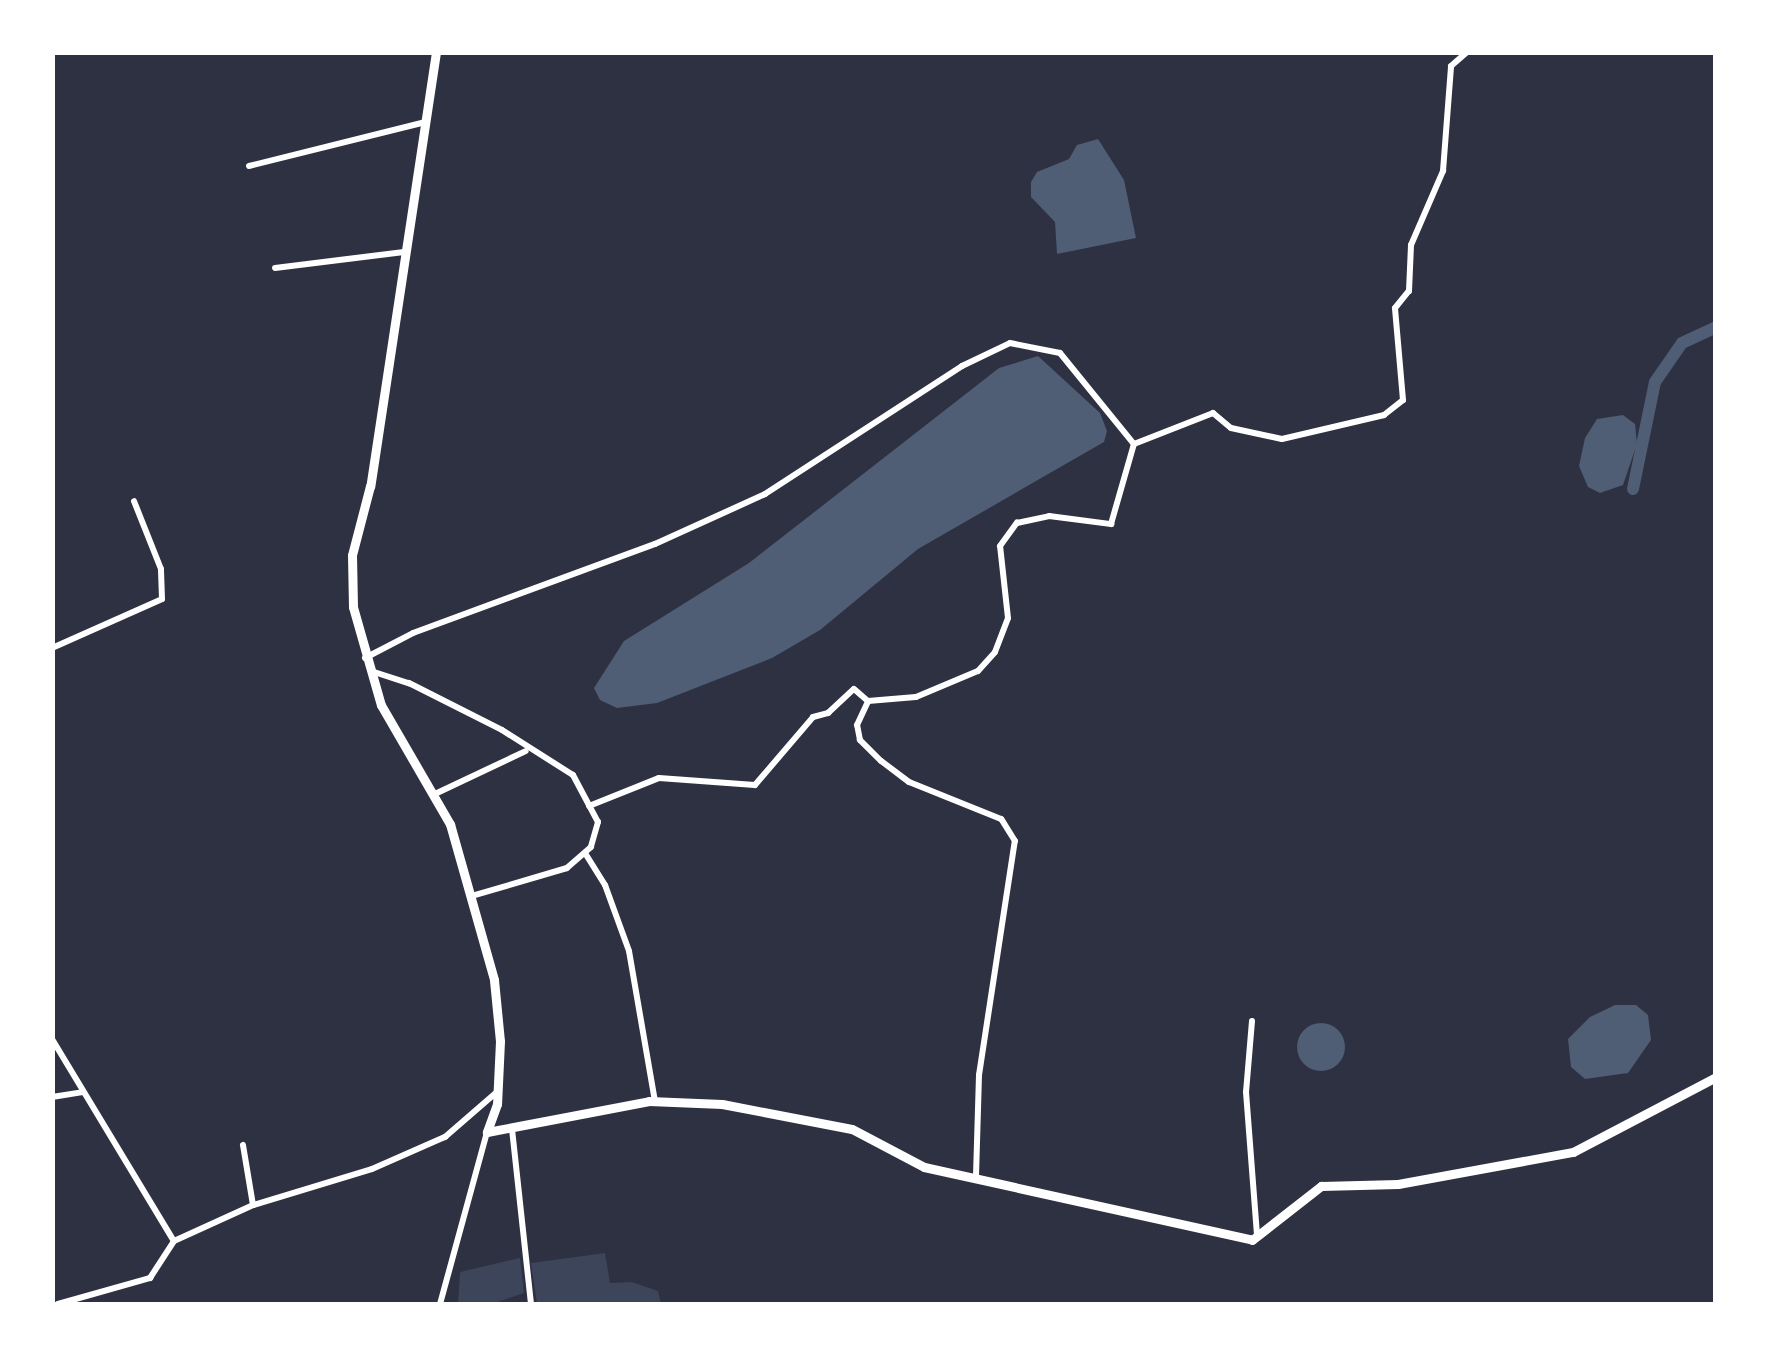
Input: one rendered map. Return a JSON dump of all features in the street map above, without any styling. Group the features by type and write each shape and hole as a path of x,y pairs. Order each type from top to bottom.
{"street":[{"path":"436,52 370,486 352,555 352,607 381,705 437,794 472,896 494,980 498,1091 440,1304"},
{"path":"1134,444 1214,413 1231,428 1282,439 1384,415 1403,400 1395,308 1409,291 1412,245 1443,171 1451,66 1467,52"},
{"path":"249,166 427,122"},
{"path":"275,268 404,252"},
{"path":"364,658 413,633 655,544 766,494 962,366 1010,342 1060,352 1134,444"},
{"path":"589,806 658,778 755,786 813,717 828,714 854,689 868,700 916,697 978,671 1008,618 1000,546 1017,523 1049,516 1111,524 1134,444"},
{"path":"52,648 162,599 160,569 134,501"},
{"path":"368,670 410,683 502,730 528,751 573,775 598,822 585,853 568,868 472,896"},
{"path":"868,700 858,734 880,761 910,782 1001,819 1014,841 981,1058 976,1176"},
{"path":"437,794 528,751"},
{"path":"585,853 605,885 629,951 655,1100"},
{"path":"1252,1021 1246,1108 1257,1237"},
{"path":"52,1038 174,1241"},
{"path":"487,1132 655,1100 708,1102 852,1129 924,1167 976,1176 1182,1229 1257,1237 1321,1186 1398,1184 1504,1160 1572,1152 1716,1077"},
{"path":"58,1304 150,1278 174,1241 254,1206 372,1169 446,1137 498,1091"},
{"path":"52,1097 83,1092"},
{"path":"512,1129 531,1304"},
{"path":"244,1145 254,1206"}],"shaded area":[{"path":"1098,139 1124,180 1136,238 1057,254 1055,222 1031,197 1031,182 1037,172 1069,159 1077,145"},
{"path":"1038,356 1100,413 1107,431 1104,442 918,549 820,630 772,658 657,703 617,708 600,700 594,688 624,641 749,563 999,368"},
{"path":"1623,415 1635,424 1637,444 1623,485 1600,493 1588,487 1579,466 1585,438 1597,419"},
{"path":"1615,1005 1636,1005 1648,1015 1651,1040 1628,1073 1585,1079 1571,1067 1568,1039 1590,1017"},
{"path":"1321,1023 1338,1030 1345,1047 1338,1064 1321,1071 1304,1064 1297,1047 1304,1030"},
{"path":"605,1253 610,1283 632,1282 658,1291 661,1304 537,1304 531,1263"},
{"path":"520,1258 524,1293 492,1304 458,1304 460,1272"}],"waterway":[{"path":"1633,489 1655,382 1682,343 1716,327"}]}
